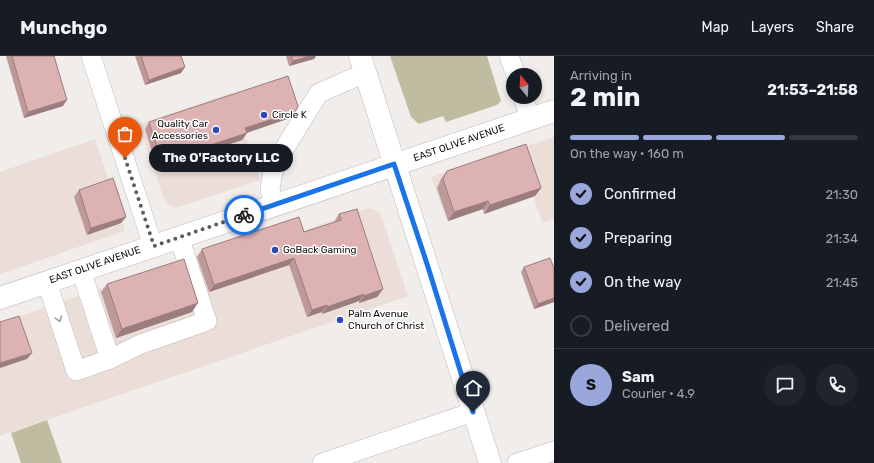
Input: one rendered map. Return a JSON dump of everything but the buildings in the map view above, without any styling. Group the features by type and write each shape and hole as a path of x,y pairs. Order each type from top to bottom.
{"main road":[{"path":"363,64 490,463"},
{"name":"EAST OLIVE AVENUE","path":"0,298 554,111"}],"street":[{"path":"91,56 154,246"},
{"path":"509,56 513,68"},
{"path":"273,205 270,189 273,171 283,151 308,110 319,94 363,64"},
{"path":"525,104 530,118"},
{"path":"47,282 76,371 110,359 141,344 208,321 180,237"},
{"path":"81,270 110,359"},
{"path":"322,463 473,412"},
{"path":"517,463 554,451"}],"shaded area":[{"path":"390,56 487,56 501,101 497,105 446,122 443,116 419,124 411,117"},
{"path":"231,93 260,180 176,208 165,202 139,124"},
{"path":"554,137 554,219 542,223 532,192 447,220 431,177"},
{"path":"95,139 125,231 0,274 0,172"},
{"path":"369,208 380,212 408,296 0,436 0,323 295,222 299,232"},
{"path":"47,420 62,463 21,463 11,433"}],"way so far":[{"path":"125,158 154,246 244,215"}],"place":[{"name":"Circle K","path":"264,115"},
{"name":"Quality Car Accessories","path":"216,130"},
{"name":"The O'Factory LLC","path":"125,158"},
{"name":"GoBack Gaming","path":"275,250"},
{"name":"Palm Avenue Church of Christ","path":"340,320"}],"route":[{"path":"244,215 394,164 446,322 473,412"}]}
